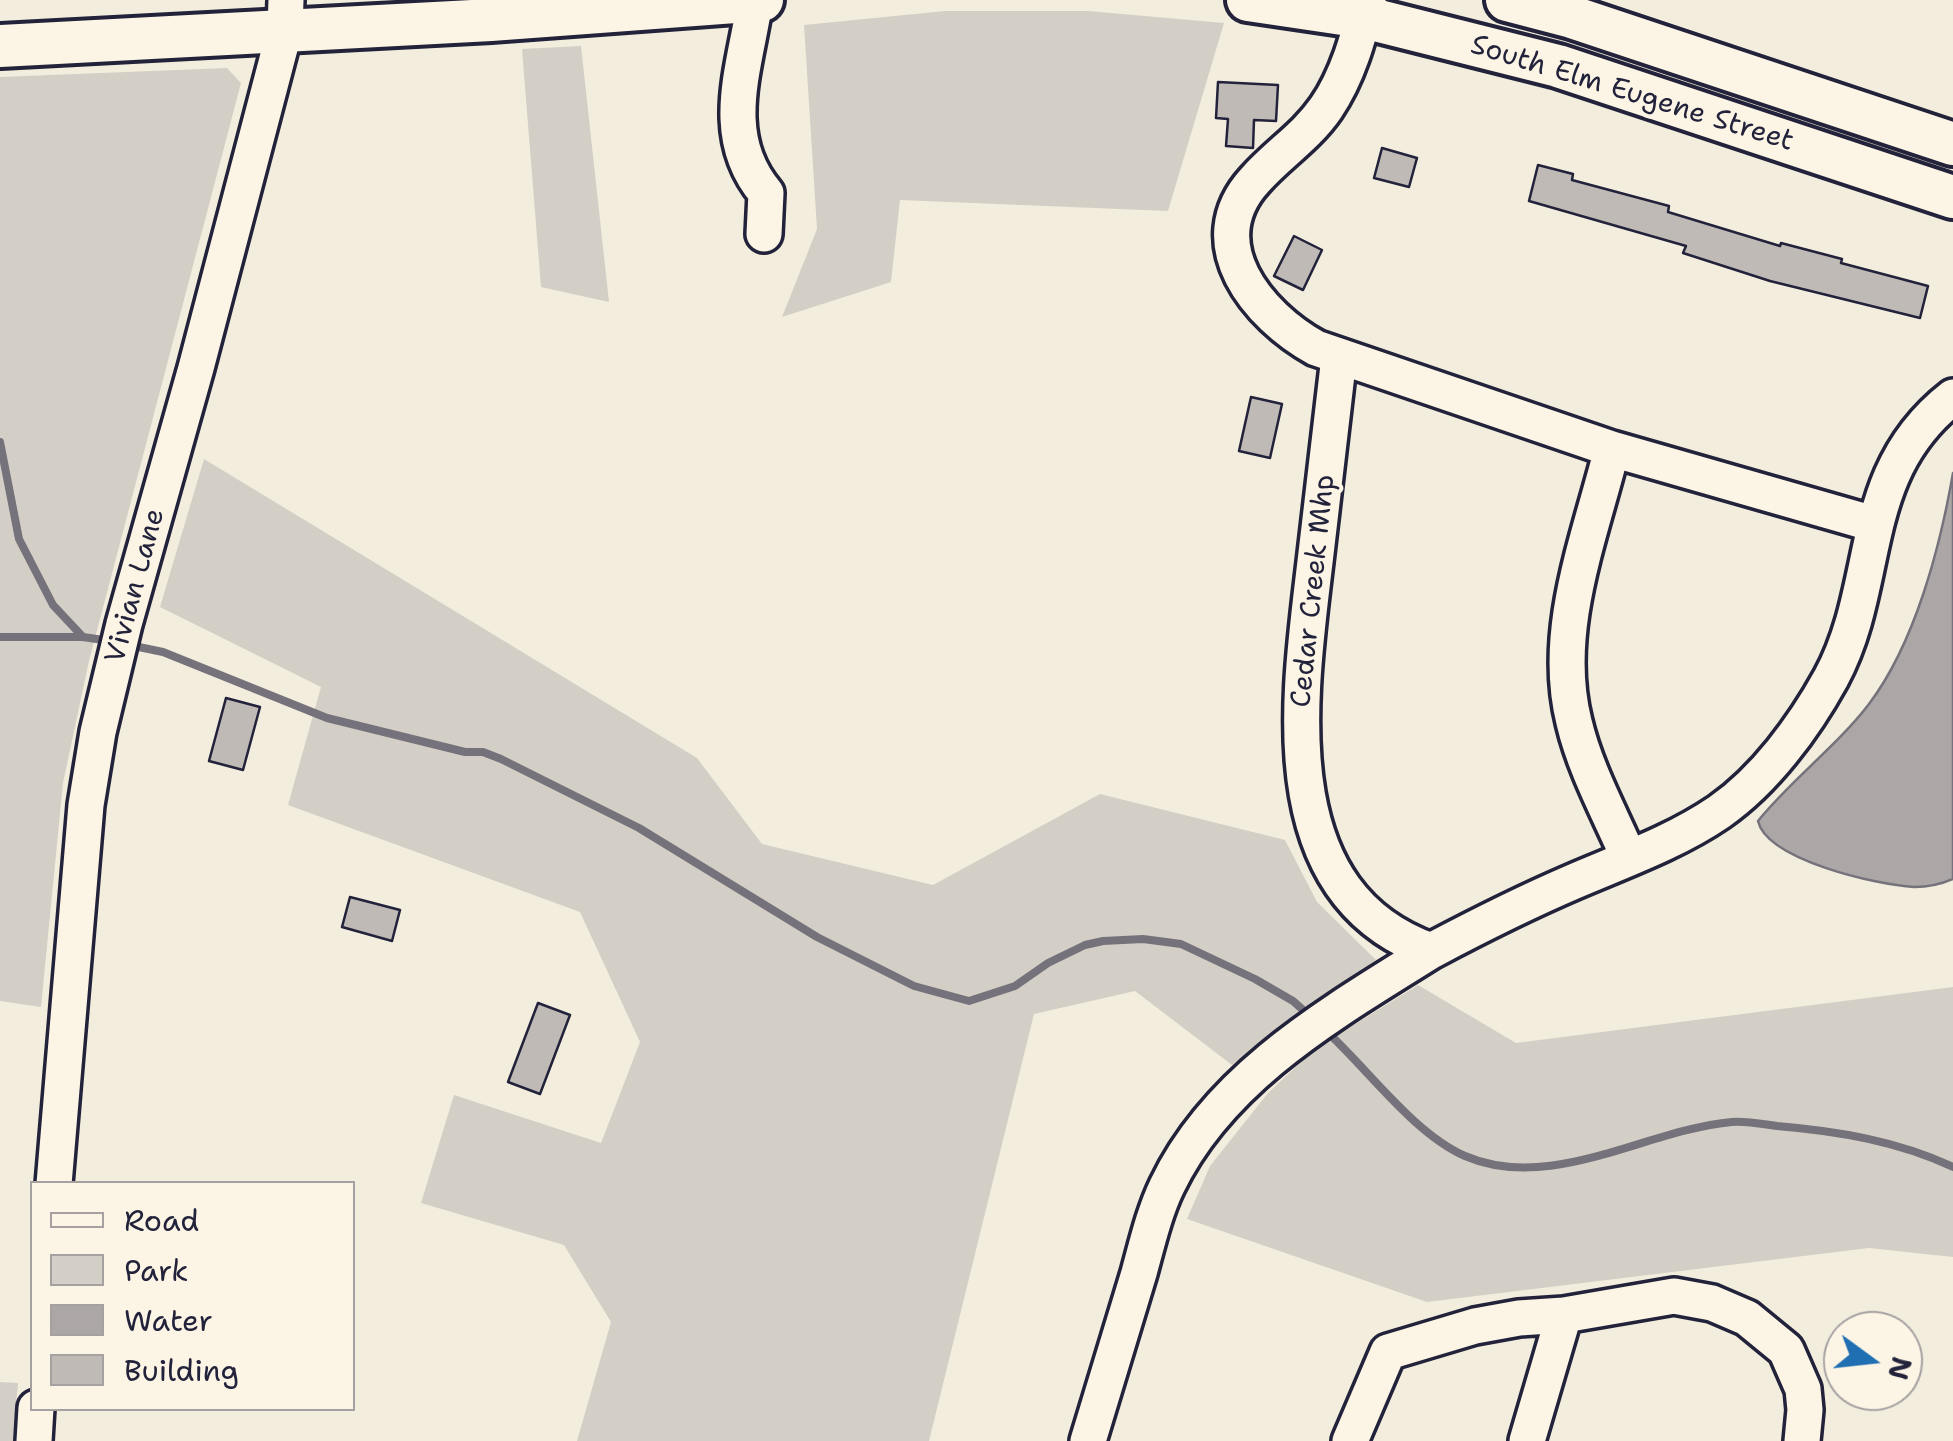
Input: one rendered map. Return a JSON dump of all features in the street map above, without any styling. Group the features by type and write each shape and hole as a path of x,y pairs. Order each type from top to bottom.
{"main road":[{"path":"0,46 285,14 758,0"},
{"name":"South Elm Eugene Street","path":"1248,0 1365,8 1558,66 1953,197"},
{"name":"South Elm Eugene Street","path":"1507,0 1572,17 1953,144"}],"street":[{"path":"758,0 739,90 736,131 750,174 766,193 764,234"},
{"path":"1365,8 1353,53 1326,108 1296,144 1254,180 1239,204 1234,223 1234,261 1266,313 1295,336 1340,356 1612,449 1874,524"},
{"name":"Vivian Lane","path":"54,1181 86,805 98,732 196,368 285,14"},
{"name":"Cedar Creek Mhp","path":"1340,356 1300,687 1304,779 1318,833 1340,884 1385,929 1431,951"},
{"path":"1088,1441 1161,1199 1195,1137 1229,1096 1255,1072 1359,997 1431,951 1548,893 1678,838 1722,810 1762,774 1795,734 1847,644 1874,524 1899,458 1924,424 1953,398"},
{"path":"1612,449 1569,619 1566,664 1568,694 1579,738 1628,858"},
{"path":"1350,1441 1388,1352 1475,1326 1674,1296 1712,1303 1747,1318 1786,1350 1796,1370 1806,1410 1802,1441"},
{"path":"1527,1441 1564,1315"},
{"path":"34,1441 36,1411"}],"green space":[{"path":"945,11 1088,11 1224,23 1168,211 900,200 891,282 782,317 817,229 804,25"},
{"path":"581,46 609,302 541,287 522,49"},
{"path":"227,68 241,83 89,661 63,783 41,1007 0,1001 0,77"},
{"path":"204,459 697,758 762,844 933,885 1100,794 1285,840 1317,902 1376,960 1232,1065 1135,991 1034,1014 929,1441 577,1441 611,1322 564,1245 421,1203 454,1095 601,1143 640,1042 580,912 288,805 321,687 160,607"},
{"path":"1418,985 1516,1043 1953,987 1953,1257 1869,1248 1427,1302 1187,1219 1210,1166 1268,1093 1315,1049"},
{"path":"0,1382 18,1383 13,1441 0,1441"}],"water":[{"path":"1953,473 1953,879 1914,887 1825,868 1781,847 1766,835 1758,821 1856,719 1885,680 1923,594"}],"building":[{"path":"1218,82 1278,85 1276,121 1254,120 1253,148 1226,146 1228,119 1216,118"},
{"path":"1382,148 1417,158 1409,187 1374,178"},
{"path":"1538,165 1573,174 1572,180 1669,206 1668,212 1928,286 1920,318 1770,281 1683,253 1686,246 1529,201"},
{"path":"1294,236 1322,250 1303,290 1274,276"},
{"path":"1251,397 1282,404 1270,458 1239,451"},
{"path":"226,698 260,707 243,770 209,761"},
{"path":"350,897 400,910 392,941 342,927"},
{"path":"538,1003 570,1015 540,1094 508,1082"}],"waterway":[{"path":"0,442 19,539 53,605 83,637"},
{"path":"0,637 83,637 110,641"},
{"path":"129,645 163,652 327,718 501,759 639,828 817,937 914,986 969,1001 1015,986 1048,963 1085,945 1143,939 1181,944 1255,979 1293,1001 1311,1017"},
{"path":"1325,1030 1427,1132 1465,1156 1498,1165 1564,1164 1699,1127 1737,1122 1867,1139 1911,1150 1953,1167"}]}
